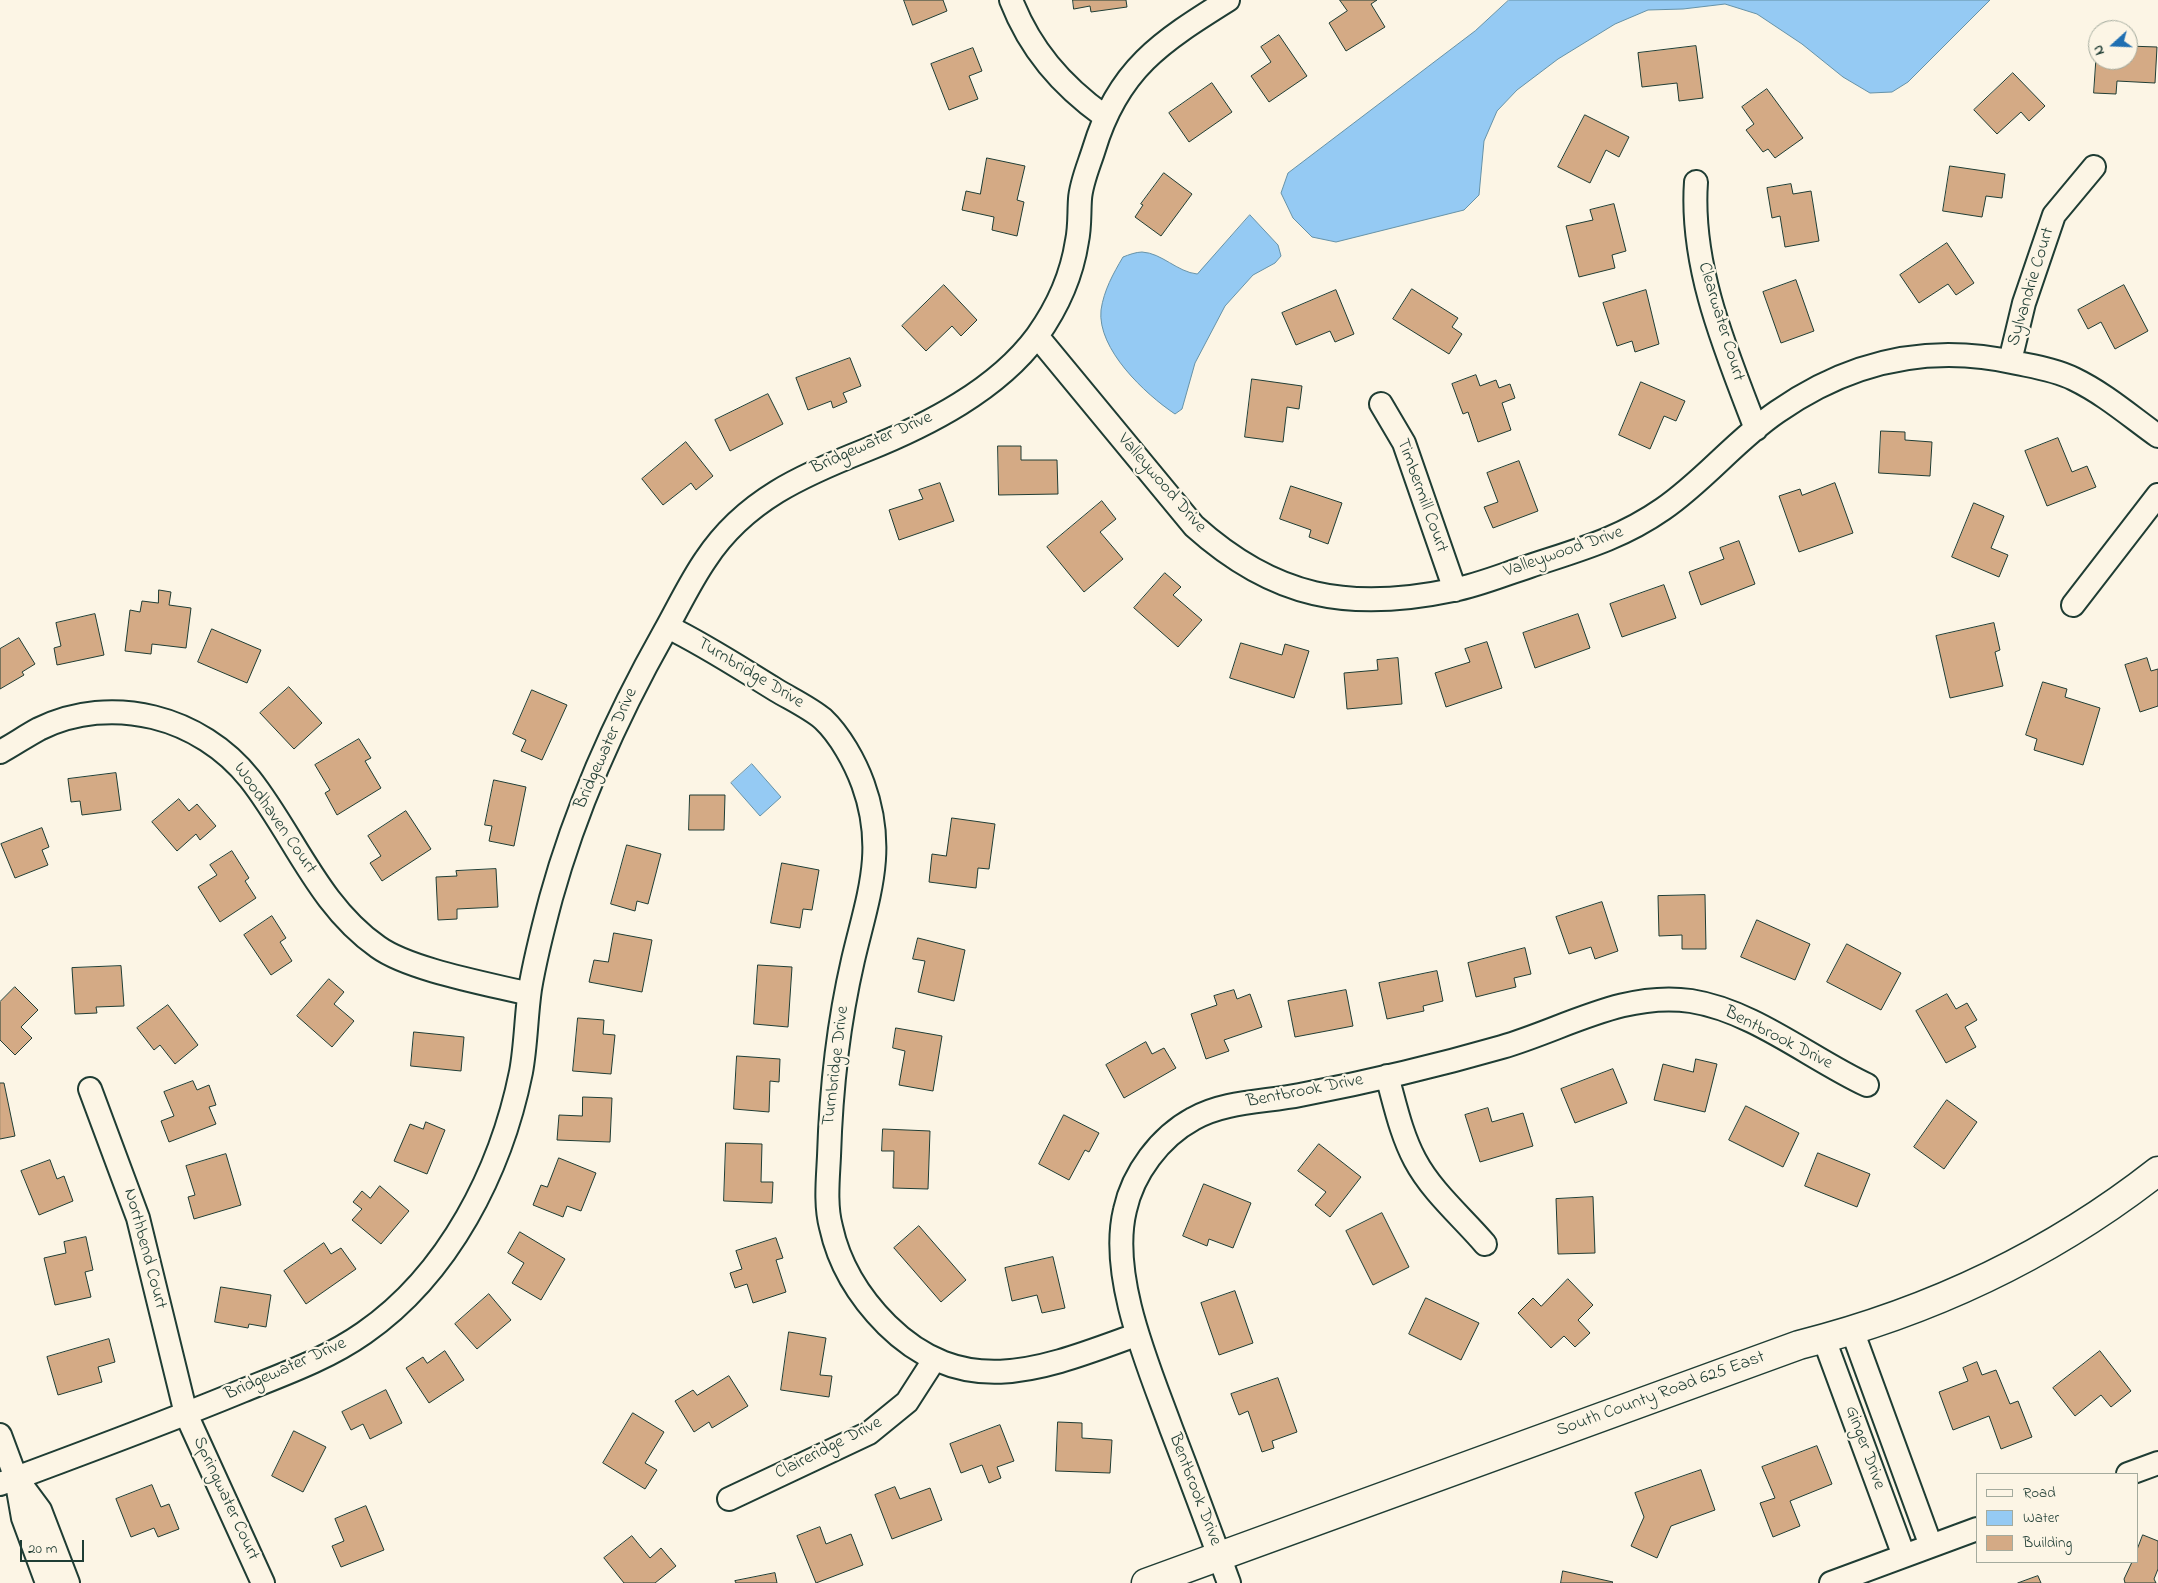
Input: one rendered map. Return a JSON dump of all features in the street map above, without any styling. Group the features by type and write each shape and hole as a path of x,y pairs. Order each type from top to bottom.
{"street":[{"path":"1011,0 1030,41 1045,63 1076,95 1104,116"},
{"name":"Bridgewater Drive","path":"8,1481 186,1414 337,1350 387,1316 429,1272 471,1210 502,1142 522,1069 529,994 552,895 586,793 613,730 706,558 725,536 769,496 802,476 908,431 946,410 1001,374 1037,336 1055,306 1071,266 1077,241 1080,196 1104,116 1140,64 1157,48 1228,0"},
{"name":"Sylvandrie Court","path":"2010,361 2024,302 2054,215 2094,167"},
{"name":"Clearwater Court","path":"1696,182 1694,208 1699,254 1710,299 1756,429"},
{"name":"Valleywood Drive","path":"1037,336 1194,526 1238,562 1287,586 1342,599 1362,601 1406,598 1455,590 1612,539 1639,525 1665,508 1721,462 1777,412 1809,392 1837,378 1880,362 1922,355 1988,357 2050,370 2071,378 2116,403 2158,436"},
{"name":"Timbermill Court","path":"1381,404 1404,443 1455,590"},
{"path":"2073,605 2158,495"},
{"name":"Turnbridge Drive","path":"668,627 693,639 822,719 840,740 863,783 874,830 874,871 842,1012 834,1064 828,1171 830,1224 838,1251 862,1296 895,1333 934,1360 979,1370 1029,1370 1053,1365 1136,1335"},
{"name":"Woodhaven Court","path":"0,752 40,729 69,718 98,714 122,712 145,714 192,730 232,758 251,780 329,901 360,933 378,948 396,958 418,966 529,994"},
{"name":"Bentbrook Drive","path":"1229,1583 1136,1335 1119,1248 1121,1227 1133,1186 1156,1150 1188,1121 1222,1108 1300,1095 1387,1076 1507,1046 1618,1006 1670,1000 1691,1001 1720,1009 1764,1028 1868,1085"},
{"path":"1387,1076 1405,1138 1416,1162 1436,1190 1485,1244"},
{"name":"Northbend Court","path":"90,1089 138,1218 186,1414"},
{"name":"South County Road 625 East","path":"1146,1583 1790,1349 1901,1315 1998,1274 2090,1221 2158,1171"},
{"name":"Ginger Drive","path":"1852,1330 1931,1546"},
{"name":"Ginger Drive","path":"1824,1339 1904,1556"},
{"name":"Claireridge Drive","path":"729,1499 869,1433 907,1402 934,1360"},
{"name":"Springwater Court","path":"186,1414 264,1583"},
{"path":"0,1435 8,1481 24,1518 47,1583"},
{"path":"2131,1473 2158,1464"},
{"path":"8,1481 40,1510 68,1583"},
{"path":"1831,1583 1976,1529"}],"water":[{"path":"1509,0 1990,0 1908,82 1892,92 1870,93 1843,77 1802,44 1757,14 1725,4 1683,9 1648,10 1615,24 1558,59 1517,90 1497,111 1484,141 1479,195 1464,210 1336,242 1312,237 1293,218 1281,193 1288,173 1475,31"},
{"path":"1250,215 1278,245 1281,256 1275,263 1253,275 1225,306 1195,363 1182,409 1175,414 1137,383 1115,355 1102,325 1101,310 1107,289 1123,257 1137,252 1149,253 1183,270 1197,274"},
{"path":"752,764 781,797 760,816 731,783"}],"building":[{"path":"904,0 943,0 947,11 913,25"},
{"path":"1073,0 1126,0 1127,7 1091,12 1090,6 1074,9"},
{"path":"1340,0 1377,0 1371,4 1385,27 1346,51 1329,23 1347,11"},
{"path":"1279,35 1307,76 1269,102 1251,76 1271,62 1261,47"},
{"path":"1696,46 1703,98 1679,101 1677,83 1642,87 1638,53"},
{"path":"2138,46 2157,47 2155,83 2117,81 2116,94 2094,93 2095,70 2138,70"},
{"path":"973,48 982,71 969,76 978,99 949,110 931,64"},
{"path":"2013,73 2045,106 2029,121 2021,112 1997,134 1974,110"},
{"path":"1212,83 1232,112 1189,142 1169,113"},
{"path":"1767,89 1803,138 1775,158 1768,149 1763,152 1746,130 1754,124 1742,107"},
{"path":"1585,115 1629,137 1619,157 1606,150 1590,183 1558,167"},
{"path":"987,158 1025,166 1017,200 1024,202 1017,236 992,230 994,217 962,210 966,191 980,194"},
{"path":"1950,166 2005,174 2002,198 1986,196 1982,217 1943,211"},
{"path":"1164,173 1192,194 1161,236 1135,217 1143,205 1141,204"},
{"path":"1791,184 1793,194 1811,191 1819,241 1785,247 1780,216 1772,218 1767,188"},
{"path":"1614,204 1626,251 1612,255 1615,268 1579,277 1566,226 1593,220 1590,210"},
{"path":"1947,243 1974,283 1956,295 1948,284 1919,303 1900,275"},
{"path":"1796,280 1814,331 1781,343 1763,292"},
{"path":"944,285 977,320 961,336 952,326 926,351 902,326"},
{"path":"2124,285 2148,331 2115,349 2101,322 2088,329 2078,310"},
{"path":"1412,289 1458,318 1452,327 1462,334 1449,354 1393,319"},
{"path":"1336,290 1354,334 1335,342 1330,331 1296,345 1282,313"},
{"path":"1646,290 1659,344 1635,352 1632,341 1617,346 1603,303"},
{"path":"850,358 861,386 843,393 847,402 833,408 831,401 808,410 796,378"},
{"path":"1476,375 1480,386 1496,380 1499,388 1510,384 1515,398 1502,403 1511,430 1478,442 1468,412 1463,414 1452,384"},
{"path":"1252,379 1302,386 1299,409 1287,407 1283,442 1245,437"},
{"path":"1641,382 1685,401 1676,421 1664,416 1650,449 1619,435"},
{"path":"768,394 783,424 730,451 715,420"},
{"path":"1881,431 1905,432 1905,440 1932,442 1930,476 1879,473"},
{"path":"2058,438 2072,472 2087,466 2096,487 2047,506 2025,451"},
{"path":"686,442 713,476 696,490 691,483 663,505 642,479"},
{"path":"998,446 1021,446 1021,460 1057,460 1058,494 999,495"},
{"path":"1519,461 1538,511 1493,528 1484,507 1498,502 1487,473"},
{"path":"940,483 954,521 899,540 889,510 923,499 919,490"},
{"path":"1835,483 1853,533 1799,552 1779,496 1800,489 1802,495"},
{"path":"1291,486 1342,503 1328,544 1309,537 1311,530 1280,519"},
{"path":"1102,501 1116,519 1100,532 1123,559 1084,592 1047,547"},
{"path":"1974,503 2004,516 1991,548 2008,555 1999,577 1952,557"},
{"path":"1739,541 1755,584 1701,605 1689,572 1724,559 1720,548"},
{"path":"1165,573 1181,587 1173,595 1202,620 1178,647 1134,608"},
{"path":"1664,585 1676,618 1622,637 1610,604"},
{"path":"159,590 171,592 169,605 191,608 186,648 152,644 151,654 125,651 130,610 140,612 142,601 158,603"},
{"path":"95,614 104,655 57,665 54,648 61,646 56,623"},
{"path":"1578,614 1590,648 1535,668 1523,633"},
{"path":"1994,623 2000,650 1995,652 2003,686 1950,698 1936,636"},
{"path":"212,629 261,650 247,683 198,662"},
{"path":"19,638 35,664 22,672 24,675 0,689 0,649"},
{"path":"1487,642 1502,688 1446,707 1435,673 1470,662 1465,649"},
{"path":"1241,643 1282,655 1285,644 1309,651 1294,698 1230,678"},
{"path":"1398,658 1402,704 1347,709 1344,673 1378,670 1377,660"},
{"path":"2147,658 2151,671 2158,669 2158,706 2140,712 2125,665"},
{"path":"2043,682 2067,689 2065,697 2100,708 2083,765 2034,750 2037,739 2026,735"},
{"path":"289,687 322,723 294,749 260,713"},
{"path":"532,690 567,705 542,760 521,751 526,740 513,734"},
{"path":"359,739 371,758 365,761 381,788 337,815 325,793 330,790 315,765"},
{"path":"116,773 121,810 82,815 80,801 71,802 68,779"},
{"path":"494,780 526,787 514,846 489,841 492,826 485,825"},
{"path":"690,795 725,795 724,830 689,830"},
{"path":"179,799 189,811 197,804 216,826 200,840 196,834 177,851 152,822"},
{"path":"406,811 431,849 382,881 370,863 381,856 368,836"},
{"path":"952,818 995,824 989,869 978,868 976,888 929,882 932,854 946,856"},
{"path":"42,828 49,847 42,850 48,865 15,878 1,844"},
{"path":"627,845 661,854 648,904 637,901 635,911 611,904"},
{"path":"232,851 249,878 245,881 256,898 220,922 198,887 217,875 210,865"},
{"path":"782,863 819,870 812,910 803,909 800,928 771,923"},
{"path":"496,869 498,907 457,909 457,919 438,920 436,877 457,876 456,871"},
{"path":"1705,895 1706,949 1682,949 1682,935 1659,936 1658,896"},
{"path":"1602,902 1618,951 1595,959 1591,947 1569,954 1556,917"},
{"path":"272,916 286,938 280,942 292,961 271,975 244,935"},
{"path":"1757,920 1810,944 1795,980 1741,957"},
{"path":"614,933 652,940 642,992 589,982 594,960 608,962"},
{"path":"918,938 965,950 954,1001 918,992 925,961 913,959"},
{"path":"1847,944 1901,973 1881,1010 1827,982"},
{"path":"1525,948 1531,974 1514,978 1516,987 1476,997 1468,963"},
{"path":"758,965 792,967 788,1027 754,1024"},
{"path":"121,966 124,1006 96,1007 97,1013 75,1014 72,968"},
{"path":"1437,971 1443,1001 1423,1006 1424,1011 1387,1019 1379,983"},
{"path":"329,979 344,992 334,1004 354,1021 332,1047 297,1016"},
{"path":"15,987 38,1010 21,1027 32,1038 15,1055 0,1040 0,1002"},
{"path":"1234,990 1237,999 1250,994 1262,1027 1224,1040 1229,1051 1206,1059 1191,1014 1217,1005 1214,996"},
{"path":"1346,990 1353,1026 1295,1037 1288,1001"},
{"path":"1947,994 1956,1009 1967,1003 1977,1020 1965,1027 1976,1047 1946,1063 1916,1011"},
{"path":"168,1005 198,1045 175,1064 160,1045 154,1050 137,1028"},
{"path":"578,1018 604,1020 603,1034 615,1035 611,1074 573,1071"},
{"path":"896,1028 942,1036 933,1091 899,1085 905,1051 893,1048"},
{"path":"414,1032 464,1037 461,1071 411,1066"},
{"path":"1146,1042 1152,1054 1164,1048 1176,1068 1124,1098 1106,1065"},
{"path":"737,1056 780,1059 779,1082 770,1081 769,1112 734,1109"},
{"path":"1696,1059 1717,1064 1705,1112 1654,1100 1663,1064 1693,1072"},
{"path":"1613,1069 1627,1103 1575,1123 1561,1089"},
{"path":"193,1081 197,1090 209,1085 216,1105 209,1107 216,1124 169,1142 161,1121 174,1116 164,1092"},
{"path":"0,1083 4,1083 15,1136 0,1139"},
{"path":"583,1097 612,1098 610,1142 557,1140 559,1115 582,1116"},
{"path":"1947,1100 1977,1122 1944,1169 1914,1147"},
{"path":"1746,1106 1799,1133 1783,1167 1729,1140"},
{"path":"1488,1108 1492,1122 1523,1113 1533,1146 1480,1162 1465,1115"},
{"path":"1064,1115 1099,1133 1089,1152 1085,1150 1069,1180 1039,1164"},
{"path":"426,1122 445,1130 427,1174 394,1161 410,1124 423,1129"},
{"path":"883,1129 930,1131 928,1189 893,1188 894,1151 882,1151"},
{"path":"726,1143 762,1144 761,1182 773,1182 772,1203 724,1201"},
{"path":"1319,1144 1361,1177 1330,1217 1315,1205 1326,1192 1298,1171"},
{"path":"1818,1153 1870,1174 1857,1207 1805,1186"},
{"path":"226,1154 241,1205 194,1219 188,1197 195,1195 186,1166"},
{"path":"559,1158 596,1173 581,1211 567,1206 563,1217 533,1205 541,1185 547,1187"},
{"path":"50,1160 57,1179 64,1176 73,1201 39,1215 21,1171"},
{"path":"1204,1184 1251,1203 1233,1248 1209,1239 1207,1246 1183,1236"},
{"path":"380,1186 409,1211 381,1244 352,1220 362,1209 353,1202 362,1191 370,1198"},
{"path":"1593,1197 1595,1253 1558,1254 1556,1199"},
{"path":"1382,1213 1409,1267 1373,1285 1346,1231"},
{"path":"919,1226 966,1280 941,1302 894,1248"},
{"path":"520,1232 565,1259 541,1300 512,1283 524,1263 508,1253"},
{"path":"86,1237 93,1270 85,1272 91,1297 55,1305 44,1258 66,1253 64,1242"},
{"path":"776,1238 783,1258 776,1260 786,1292 753,1303 747,1284 735,1288 730,1273 742,1269 736,1251"},
{"path":"324,1243 331,1254 341,1248 356,1269 306,1304 284,1271"},
{"path":"1053,1257 1065,1308 1042,1313 1037,1295 1012,1301 1005,1268"},
{"path":"1568,1279 1593,1305 1578,1320 1590,1333 1575,1347 1564,1336 1551,1348 1518,1313 1533,1298 1541,1306"},
{"path":"221,1287 271,1295 266,1327 249,1324 248,1328 215,1322"},
{"path":"1235,1291 1253,1343 1219,1355 1201,1303"},
{"path":"489,1294 511,1320 477,1349 455,1324"},
{"path":"1426,1298 1479,1323 1461,1360 1409,1334"},
{"path":"789,1332 826,1338 820,1375 832,1376 829,1397 781,1390"},
{"path":"109,1339 115,1362 98,1367 102,1382 58,1395 47,1357"},
{"path":"445,1351 464,1380 429,1403 406,1368 423,1357 427,1363"},
{"path":"2100,1351 2131,1391 2111,1407 2101,1395 2075,1416 2053,1388"},
{"path":"1977,1362 1982,1375 1996,1370 2010,1404 2018,1401 2032,1437 2001,1449 1989,1416 1953,1430 1939,1392 1968,1381 1963,1368"},
{"path":"729,1376 748,1406 712,1428 709,1422 694,1432 675,1401 693,1390 697,1395"},
{"path":"1278,1378 1297,1432 1272,1441 1274,1448 1262,1452 1248,1411 1239,1415 1231,1394"},
{"path":"386,1390 402,1423 370,1439 363,1424 351,1430 342,1412"},
{"path":"633,1413 664,1432 645,1463 657,1470 645,1489 603,1463"},
{"path":"1058,1422 1082,1423 1082,1438 1112,1440 1110,1473 1056,1471"},
{"path":"1000,1425 1014,1461 997,1467 1001,1478 989,1483 982,1465 961,1473 950,1444"},
{"path":"294,1431 326,1447 303,1492 272,1476"},
{"path":"1817,1446 1832,1484 1790,1501 1800,1526 1773,1537 1760,1503 1775,1498 1762,1467"},
{"path":"1701,1470 1715,1510 1671,1526 1657,1558 1631,1546 1644,1517 1635,1493"},
{"path":"152,1485 161,1507 169,1504 179,1529 158,1537 154,1528 131,1537 116,1499"},
{"path":"895,1487 900,1499 930,1488 942,1520 892,1539 875,1495"},
{"path":"366,1506 384,1550 341,1567 332,1546 344,1541 335,1519"},
{"path":"820,1527 826,1544 851,1534 863,1565 816,1583 797,1536"},
{"path":"2143,1535 2158,1541 2158,1569 2154,1579 2156,1583 2125,1583 2124,1579 2132,1563 2138,1563 2138,1548"},
{"path":"632,1536 650,1558 661,1548 676,1566 655,1583 624,1583 604,1558"},
{"path":"1563,1571 1613,1582 1561,1583"},
{"path":"775,1573 777,1583 736,1583 735,1581"},
{"path":"2038,1576 2041,1583 2018,1583"}]}
